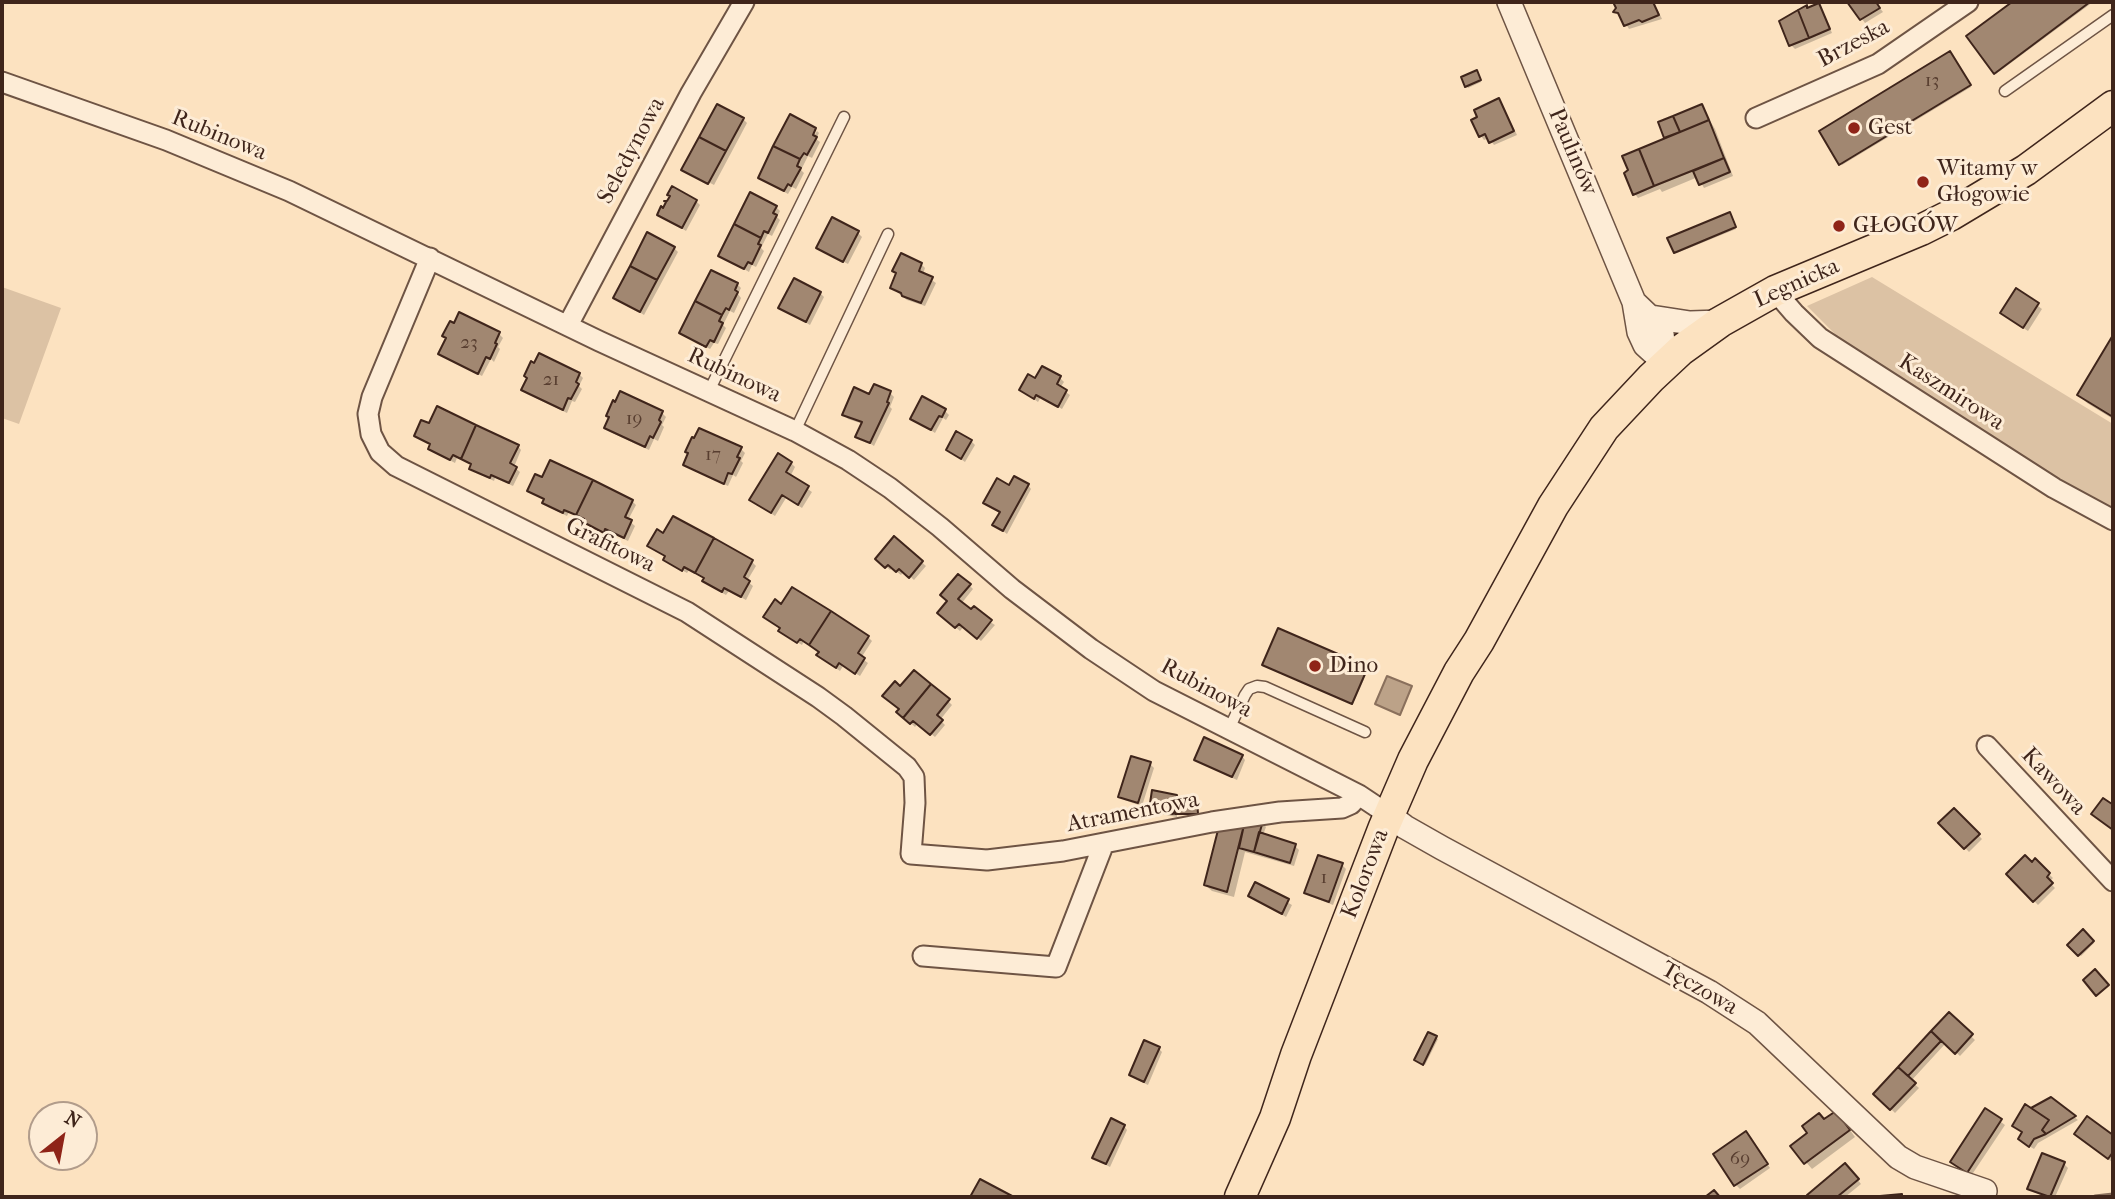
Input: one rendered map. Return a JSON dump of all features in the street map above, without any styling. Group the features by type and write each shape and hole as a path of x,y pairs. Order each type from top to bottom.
{"main road":[{"name":"Legnicka","path":"1666,364 1720,322 1775,291 1951,215 2026,170 2113,106"},
{"name":"Kolorowa","path":"1240,1197 1275,1118 1296,1055 1397,821 1426,733 1553,506 1587,453 1627,401 1666,364"}],"street":[{"name":"Seledynowa","path":"568,325 691,93 744,2"},
{"name":"Paulinów","path":"1509,2 1643,309 1639,332 1644,345 1666,364"},
{"name":"Brzeska","path":"1756,118 1878,64 1968,2"},
{"name":"Rubinowa","path":"2,82 191,150 289,191 795,431 848,460 890,488 1012,589 1091,649 1154,691 1359,795 1397,821"},
{"name":"Grafitowa","path":"430,258 372,397 368,414 371,434 380,452 396,466 687,612 818,696 907,766 914,777 911,854"},
{"name":"Kaszmirowa","path":"1775,291 1819,338 2054,488 2113,520"},
{"path":"1643,309 1690,323 1720,322"},
{"name":"Kawowa","path":"1987,746 2113,881"},
{"name":"Atramentowa","path":"911,854 987,860 1063,851 1212,822 1280,812 1342,808 1351,804 1359,795"},
{"name":"Tęczowa","path":"1397,821 1709,992 1756,1023 1898,1157 1915,1167 1985,1191"},
{"path":"923,956 1056,967 1104,843"}],"lane":[{"path":"2005,91 2113,15"},
{"path":"709,391 845,117"},
{"path":"795,431 888,234"},
{"path":"1229,729 1245,695 1249,689 1257,686 1265,687 1365,732"}],"shaded area":[{"path":"1872,277 2113,424 2113,510 1973,427 1841,340 1807,306"},
{"path":"2,287 61,308 19,424 2,418"},
{"path":"1387,676 1412,686 1400,715 1375,704"}],"building":[{"path":"1613,2 1653,2 1659,15 1624,26 1618,13 1613,12 1616,8"},
{"path":"1847,2 1876,2 1880,8 1860,20"},
{"path":"2012,2 2090,2 1994,74 1966,36"},
{"path":"1819,3 1830,29 1809,38 1798,10"},
{"path":"1798,10 1809,38 1789,46 1779,21"},
{"path":"1950,51 1971,85 1839,165 1819,131"},
{"path":"1477,70 1481,80 1465,87 1461,77"},
{"path":"1499,98 1514,131 1489,143 1485,134 1479,137 1471,120 1477,117 1474,110"},
{"path":"717,104 744,118 726,151 699,137"},
{"path":"1702,104 1709,120 1680,132 1673,116"},
{"path":"790,114 816,128 813,135 817,137 807,155 804,153 800,159 773,146"},
{"path":"1673,116 1680,132 1664,138 1658,122"},
{"path":"1709,120 1724,158 1654,186 1639,149"},
{"path":"699,137 726,151 708,184 681,170"},
{"path":"773,146 800,159 797,166 801,168 791,186 788,184 784,191 758,178"},
{"path":"1639,149 1654,186 1633,195 1624,173 1628,170 1622,156"},
{"path":"1724,158 1730,172 1699,185 1693,171"},
{"path":"672,186 697,200 682,228 657,215 666,202 664,201 670,196 667,195"},
{"path":"750,192 777,206 773,213 777,215 768,233 764,231 761,238 734,224"},
{"path":"1730,212 1736,227 1674,253 1667,238"},
{"path":"832,217 859,231 843,262 816,248"},
{"path":"734,224 761,238 758,244 761,245 752,264 748,262 744,269 718,256"},
{"path":"647,232 675,247 657,280 630,266"},
{"path":"901,253 922,263 919,271 933,277 921,303 890,288 896,273 892,271"},
{"path":"630,266 657,280 640,312 613,298"},
{"path":"711,270 738,283 735,290 738,292 729,310 726,308 722,315 695,301"},
{"path":"794,278 821,292 806,322 778,308"},
{"path":"2016,288 2039,303 2023,328 2000,313"},
{"path":"695,301 722,315 719,321 723,323 714,342 710,340 706,347 679,333"},
{"path":"459,312 500,332 490,359 486,357 478,374 438,354 446,338 442,336 450,321 454,323"},
{"path":"2113,335 2113,417 2077,395"},
{"path":"539,353 580,373 576,382 579,384 563,410 521,390 531,361 534,363"},
{"path":"1042,366 1061,376 1057,384 1067,390 1058,407 1036,395 1034,399 1019,390 1028,374 1035,378"},
{"path":"874,384 891,391 887,402 889,403 870,443 855,437 862,422 842,415 854,387 869,394"},
{"path":"620,391 663,411 653,438 650,436 645,447 604,428 609,417 606,416"},
{"path":"922,396 946,409 931,430 910,419"},
{"path":"437,406 476,425 461,459 453,455 450,460 428,449 430,444 414,436 421,420 429,423"},
{"path":"476,425 519,445 510,463 517,467 509,483 469,469 471,464 461,459"},
{"path":"699,428 742,447 737,457 740,458 732,474 728,473 724,484 683,465 688,453 685,452"},
{"path":"956,431 972,440 961,459 946,450"},
{"path":"778,453 792,462 786,472 809,486 798,505 782,495 771,513 749,500"},
{"path":"550,460 593,480 576,515 564,510 563,513 542,503 544,499 527,491 535,474 542,477"},
{"path":"1014,476 1029,484 1003,531 992,525 1000,512 983,503 997,478 1009,485"},
{"path":"593,480 633,500 625,517 632,520 624,538 605,529 604,533 583,522 584,519 576,515"},
{"path":"673,516 714,538 695,573 684,567 682,571 663,560 665,556 647,546 657,529 663,533"},
{"path":"894,536 923,561 909,578 899,569 896,572 888,565 885,568 875,559"},
{"path":"714,538 753,560 744,577 750,581 741,597 724,588 722,592 702,581 704,578 695,573"},
{"path":"958,574 971,584 958,599 971,609 974,606 992,620 977,639 959,624 955,628 937,613 947,601 940,595"},
{"path":"792,587 831,611 809,645 800,639 797,643 763,617 775,599 781,604"},
{"path":"831,611 869,636 858,653 865,658 855,674 839,663 836,668 816,655 819,652 809,645"},
{"name":"Dino","path":"1278,628 1368,667 1352,704 1262,665"},
{"path":"914,670 931,684 903,718 896,712 899,709 882,696 895,681 900,686"},
{"path":"931,684 950,699 937,715 943,720 930,735 913,721 910,724 903,718"},
{"path":"1204,737 1243,755 1232,777 1194,760"},
{"path":"1131,756 1151,762 1138,803 1118,797"},
{"path":"1152,790 1177,795 1173,814 1149,810"},
{"path":"2103,798 2112,804 2113,802 2113,830 2091,814"},
{"path":"1197,800 1198,814 1175,814 1177,801"},
{"path":"1954,808 1980,834 1964,849 1938,823"},
{"path":"1263,821 1254,852 1239,848 1244,825"},
{"path":"1244,825 1227,892 1204,885 1218,830"},
{"path":"1259,832 1296,844 1290,863 1254,852"},
{"path":"1318,855 1343,863 1329,902 1304,893"},
{"path":"2025,855 2032,862 2035,858 2050,873 2047,877 2053,883 2033,902 2006,874"},
{"path":"1255,882 1289,899 1282,914 1248,896"},
{"path":"2083,929 2094,941 2078,956 2067,945"},
{"path":"2095,969 2109,985 2096,996 2083,980"},
{"path":"1949,1012 1973,1034 1955,1054 1931,1031"},
{"path":"1931,1031 1941,1041 1908,1076 1898,1067"},
{"path":"1428,1032 1437,1036 1423,1065 1414,1060"},
{"path":"1144,1040 1160,1047 1144,1082 1129,1075"},
{"path":"1898,1067 1916,1083 1890,1110 1873,1094"},
{"path":"2051,1097 2076,1116 2046,1134 2042,1130 2049,1120 2031,1108"},
{"path":"2025,1104 2049,1120 2042,1130 2046,1134 2034,1139 2029,1147 2018,1139 2022,1132 2012,1126"},
{"path":"1985,1108 2002,1119 1967,1173 1950,1162"},
{"path":"1836,1111 1850,1130 1804,1164 1790,1146 1807,1133 1802,1126 1819,1113 1824,1119"},
{"path":"2087,1116 2113,1135 2113,1152 2108,1159 2074,1134"},
{"path":"1111,1118 1125,1125 1106,1164 1092,1158"},
{"path":"1746,1131 1768,1164 1734,1186 1713,1154"},
{"path":"2042,1153 2065,1162 2050,1197 2027,1189"},
{"path":"1845,1163 1859,1179 1837,1197 1807,1195"},
{"path":"980,1179 1014,1197 970,1197"},
{"path":"1714,1190 1720,1197 1705,1197"},
{"path":"1902,1194 1902,1197 1880,1197 1880,1196"}],"waterway":[{"path":"2095,1197 2113,1195"}],"place":[{"name":"Gest","path":"1854,128"},
{"name":"Witamy w Głogowie","path":"1923,182"},
{"name":"GŁOGÓW","path":"1839,226"},
{"name":"Dino","path":"1315,666"}]}
